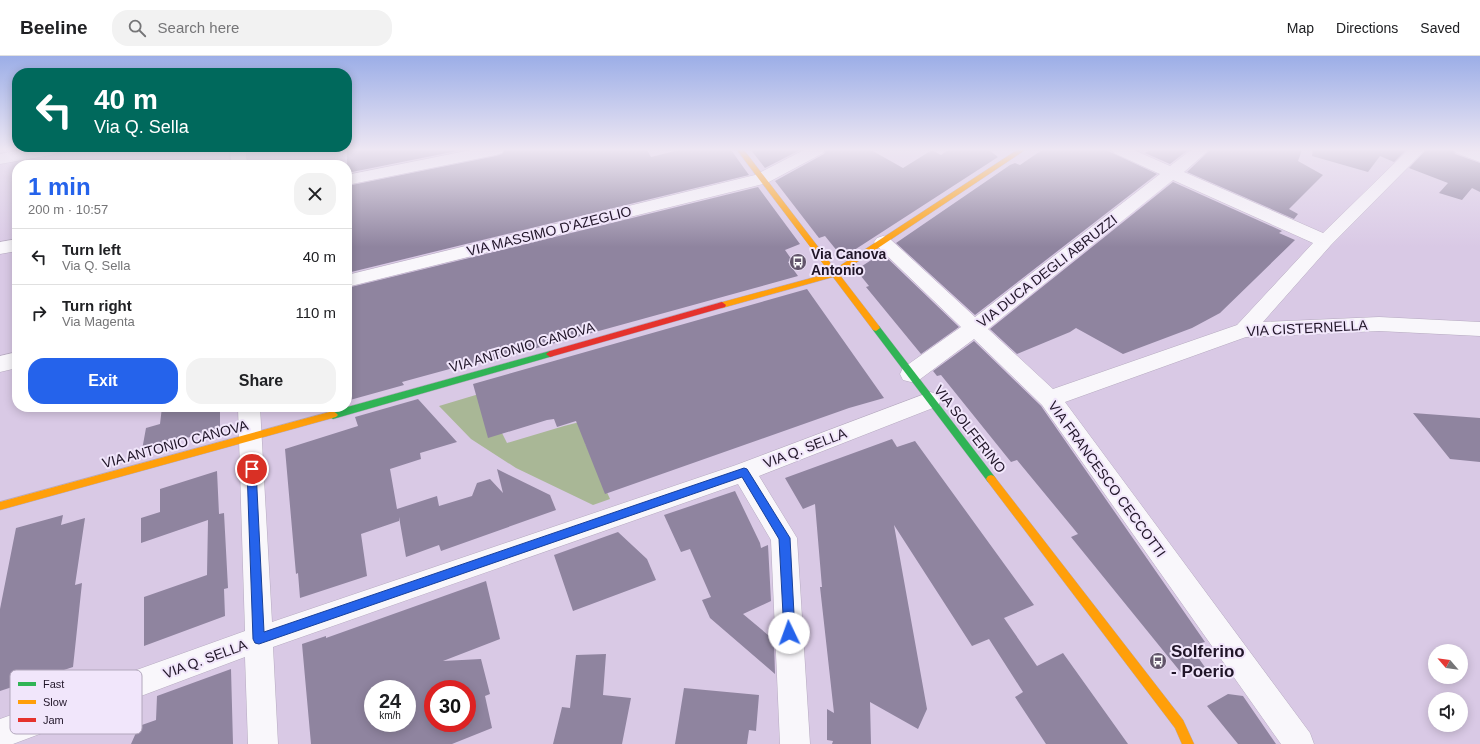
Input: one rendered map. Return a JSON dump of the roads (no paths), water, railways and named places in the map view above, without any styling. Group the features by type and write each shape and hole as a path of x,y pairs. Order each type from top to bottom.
{"street":[{"name":"VIA MASSIMO D'AZEGLIO","path":"352,280 748,182"},
{"name":"VIA SOLFERINO","path":"763,182 1179,724 1188,744"},
{"name":"VIA ANTONIO CANOVA","path":"352,409 834,274 974,182"},
{"name":"VIA DUCA DEGLI ABRUZZI","path":"911,374 975,328 1159,182"},
{"path":"1192,182 1325,241"},
{"path":"1244,330 1325,241 1384,182"},
{"name":"VIA FRANCESCO CECCOTTI","path":"884,242 1050,399 1299,744"},
{"path":"0,248 12,246"},
{"name":"VIA CISTERNELLA","path":"1050,399 1244,330 1379,324 1480,329"},
{"path":"0,364 12,361"},
{"name":"VIA Q. SELLA","path":"142,682 259,639 744,472 930,400"},
{"path":"249,412 263,744"},
{"name":"VIA ANTONIO CANOVA","path":"0,506 343,412"},
{"path":"744,472 784,538 795,744"},
{"name":"VIA SOLFERINO","path":"1179,724 1195,736"},
{"name":"VIA Q. SELLA","path":"0,734 10,730"}],"place":[{"name":"Via Canova Antonio","path":"798,262"},
{"name":"Solferino - Poerio","path":"1158,661"}]}
